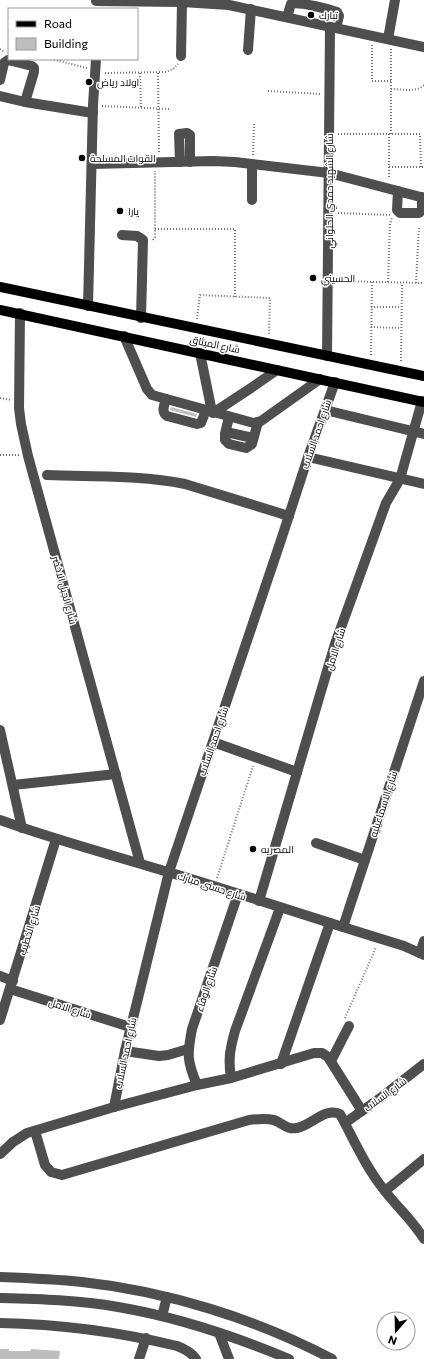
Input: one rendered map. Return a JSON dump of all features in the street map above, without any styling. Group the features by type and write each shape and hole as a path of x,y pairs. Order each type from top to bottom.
{"main road":[{"name":"شارع الميثاق","path":"0,287 140,318 196,328 424,376"},
{"name":"شارع الميثاق","path":"0,310 20,313 423,401"}],"street":[{"path":"389,40 395,0"},
{"path":"181,56 182,2"},
{"path":"96,3 238,3 251,9 424,47"},
{"name":"شارع الشهيد حمدي الحلواني","path":"287,17 290,6 293,3 337,12 339,16 333,27 330,95 327,356"},
{"path":"248,50 251,9"},
{"path":"0,80 4,63 8,60 32,66 34,68 34,72 25,102"},
{"path":"88,306 93,109 96,60"},
{"path":"0,96 25,102 93,109"},
{"path":"92,164 224,161 329,173 423,197 422,210 419,213 400,213 397,209 393,190"},
{"path":"252,164 252,200"},
{"path":"122,235 139,236 142,240 143,250 140,318"},
{"name":"شارع الجبل الاخضر","path":"20,313 19,408 21,424 28,456 140,863"},
{"path":"124,336 147,390 152,395 250,422 258,422 320,379"},
{"path":"200,353 210,412"},
{"path":"166,399 164,412 167,416 198,424 210,412 251,388 277,370"},
{"name":"شارع احمد السلاب","path":"114,1107 124,1051 169,872 308,457 335,382"},
{"name":"شارع الامل","path":"259,901 336,644 386,503 400,479 423,401"},
{"path":"325,410 424,434"},
{"path":"229,417 225,440 232,445 246,448 252,444 258,422"},
{"path":"308,457 424,484"},
{"path":"47,476 168,481 185,484 289,516"},
{"name":"شارع الاسماعيليه","path":"342,927 424,681"},
{"path":"0,730 22,828"},
{"path":"213,742 297,772"},
{"path":"13,785 116,774"},
{"name":"شارع حسنى مبارك","path":"0,820 56,839 140,863 380,938 422,954"},
{"name":"شارع الخطيب","path":"0,1020 56,839"},
{"path":"316,843 365,860"},
{"name":"شارع الوفاء","path":"197,1085 189,1066 188,1049 192,1029 238,894"},
{"path":"231,1078 229,1063 230,1050 235,1031 280,908"},
{"path":"281,1064 330,923"},
{"path":"422,954 424,941"},
{"name":"شارع الامل","path":"0,976 12,985 130,1027"},
{"path":"331,1060 348,1026"},
{"path":"124,1051 159,1056 188,1049"},
{"path":"0,1154 13,1142 27,1133 114,1107 197,1085 231,1078 314,1053 322,1053 331,1060 362,1111"},
{"name":"شارع السلاب","path":"345,1122 384,1096 424,1064"},
{"path":"35,1131 45,1165 51,1172 62,1175 249,1120 263,1118 276,1121 285,1127 297,1128 329,1112 335,1111 340,1114 345,1122 372,1174 384,1191 415,1225 424,1239"},
{"path":"384,1191 424,1159"},
{"path":"0,1277 40,1278 83,1282 122,1288 167,1298 212,1310 258,1326 332,1359"},
{"path":"0,1298 82,1302 118,1307 162,1316 250,1343 284,1358"},
{"path":"162,1316 167,1298"},
{"path":"0,1324 65,1326 146,1338 185,1349 196,1359"},
{"path":"219,1333 229,1359"},
{"path":"139,1359 146,1338"}],"path":[{"path":"372,36 372,81 391,81"},
{"path":"389,40 391,81 389,167 393,190"},
{"path":"54,60 96,72 158,73 173,69 178,64 181,56"},
{"path":"140,73 141,108"},
{"path":"143,250 151,244 155,237 158,73"},
{"path":"391,89 416,90 420,89 424,85"},
{"path":"268,91 330,95"},
{"path":"93,109 169,109"},
{"path":"252,164 254,123"},
{"path":"329,134 420,134 421,167"},
{"path":"389,167 424,167"},
{"path":"328,213 393,215 390,224 388,282"},
{"path":"416,283 419,227"},
{"path":"155,229 235,229 235,297"},
{"path":"328,281 424,283"},
{"path":"371,365 372,282"},
{"path":"401,371 402,283"},
{"path":"196,328 200,295 270,298 268,344"},
{"path":"371,307 401,307"},
{"path":"371,327 401,328"},
{"path":"0,455 28,456"},
{"path":"214,887 256,757"},
{"path":"348,1026 344,1022 380,938"}],"building":[{"path":"171,407 197,414 196,417 170,410"},
{"path":"0,1349 9,1349 9,1351 30,1351 31,1349 60,1351 59,1359 0,1359"}],"place":[{"name":"تبارك","path":"311,15"},
{"name":"اولاد رياض","path":"89,82"},
{"name":"القوات المسلحة","path":"82,158"},
{"name":"يارا","path":"120,211"},
{"name":"الحسيني","path":"313,278"},
{"name":"المصريه","path":"253,849"}]}
